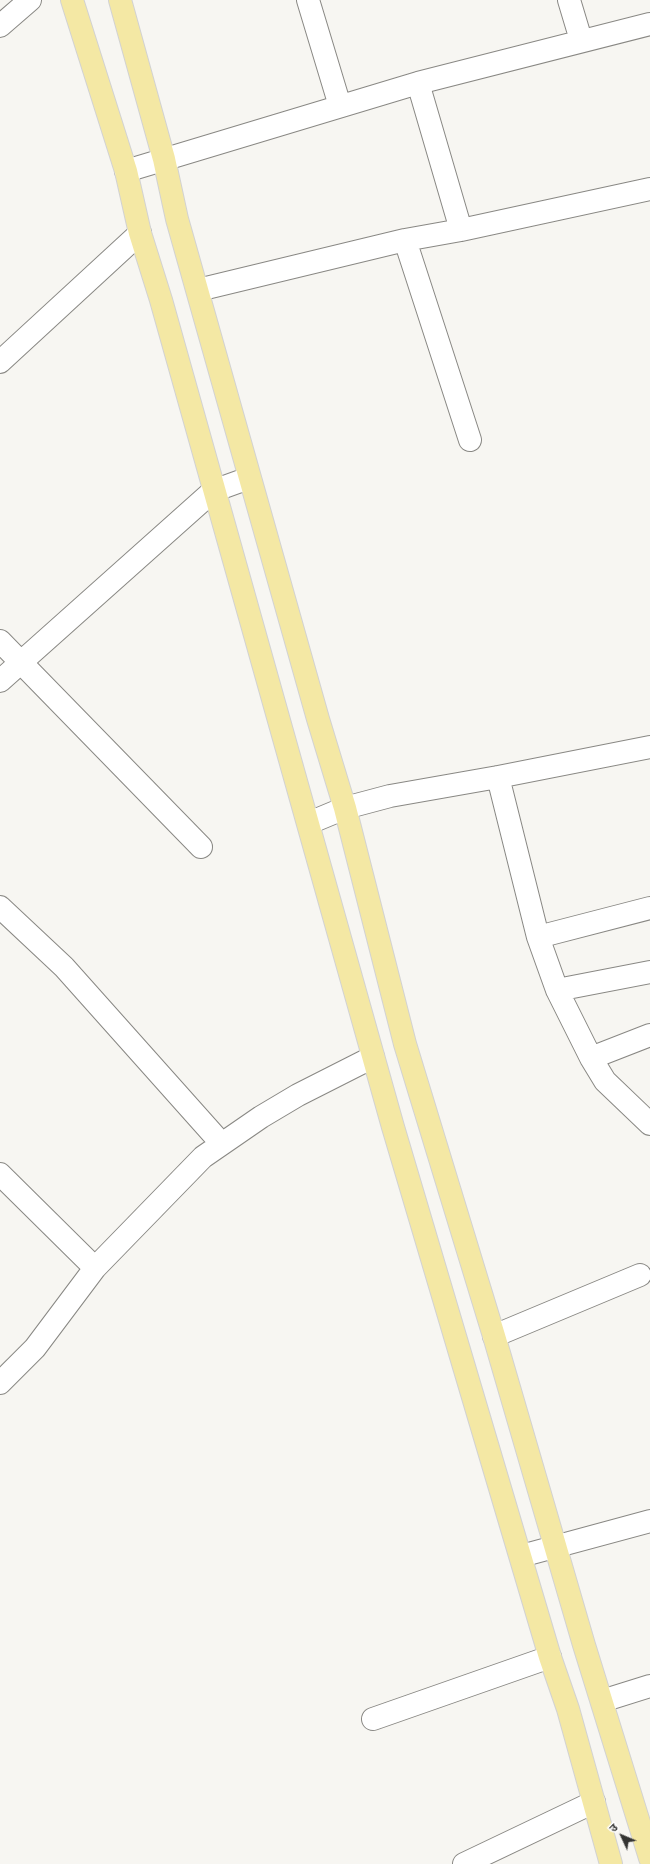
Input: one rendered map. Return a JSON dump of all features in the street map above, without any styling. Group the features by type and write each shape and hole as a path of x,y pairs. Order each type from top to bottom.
{"main road":[{"path":"72,0 126,171 140,234 161,300 213,491 309,823 373,1057 550,1657 568,1709 611,1864"},
{"path":"120,0 164,159 177,219 198,290 249,478 318,720 345,808 405,1044 650,1858"}],"street":[{"path":"0,26 30,0"},
{"path":"308,0 340,106"},
{"path":"569,0 581,40"},
{"path":"126,171 418,83 581,40 650,24"},
{"path":"418,83 461,230"},
{"path":"198,290 405,240 461,230 650,189"},
{"path":"0,362 140,234"},
{"path":"405,240 470,440"},
{"path":"0,681 213,491 249,478"},
{"path":"0,641 201,847"},
{"path":"309,823 345,808 390,796 498,777 650,747"},
{"path":"498,777 538,937 557,990 590,1058 605,1081 650,1124"},
{"path":"0,907 64,967 221,1143"},
{"path":"538,937 650,908"},
{"path":"557,990 650,972"},
{"path":"590,1058 650,1035"},
{"path":"0,1383 35,1348 95,1268 178,1181 221,1143 298,1095 373,1057"},
{"path":"0,1174 95,1268"},
{"path":"494,1336 640,1275"},
{"path":"521,1556 650,1521"},
{"path":"373,1719 550,1657"},
{"path":"602,1701 650,1686"},
{"path":"464,1864 594,1802"}]}
